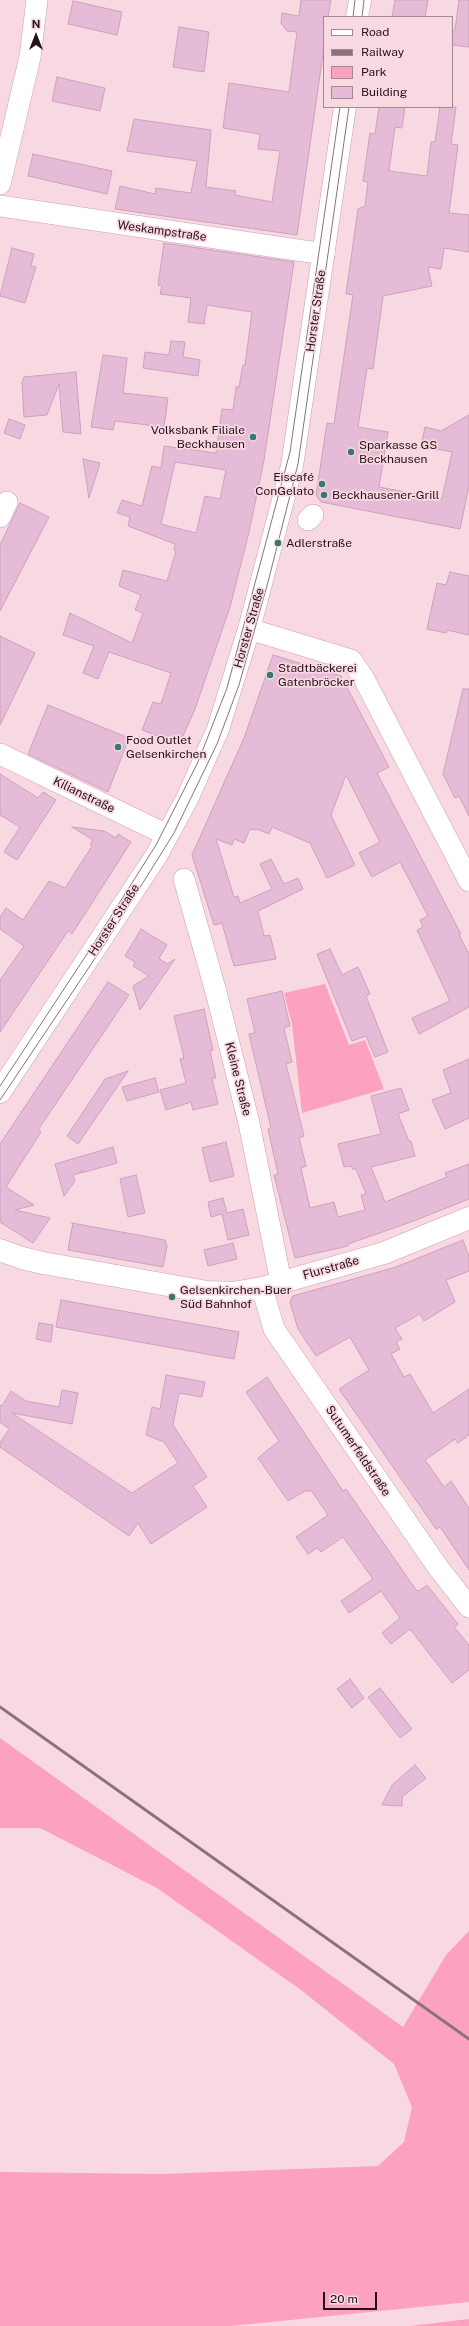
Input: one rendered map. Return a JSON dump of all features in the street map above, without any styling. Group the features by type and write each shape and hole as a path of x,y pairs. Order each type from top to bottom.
{"main road":[{"path":"357,16 360,0"},
{"name":"Horster Straße","path":"0,1092 123,907 167,835 187,799 218,729 249,629 292,466 345,108"},
{"name":"Flurstraße","path":"0,1250 22,1258 44,1263 207,1292 233,1293 272,1285 384,1253 469,1218"}],"street":[{"path":"0,184 30,57 37,0"},
{"name":"Weskampstraße","path":"0,206 324,254"},
{"path":"249,629 351,660 362,677 469,881"},
{"name":"Kilianstraße","path":"0,754 167,835"},
{"name":"Kleine Straße","path":"184,879 216,992 249,1123 272,1285"},
{"name":"Sutumerfeldstraße","path":"272,1285 274,1329 437,1566 469,1607"}],"green space":[{"path":"325,984 349,1045 365,1040 384,1089 302,1113 292,1024 284,993"},
{"path":"0,1738 403,2027 446,1955 469,1931 469,2302 231,2326 0,2326 0,2172 162,2174 378,2166 404,2142 412,2107 394,2064 301,1990 157,1888 40,1828 0,1828"},
{"path":"469,2319 469,2326 410,2326"}],"building":[{"path":"301,0 331,0 328,16 323,16 323,54 297,235 115,209 120,186 155,194 156,188 191,193 197,161 127,151 134,119 211,130 206,187 236,191 235,195 272,202 280,151 258,149 260,134 223,128 229,83 289,92 297,32 287,31 281,23 282,13 299,16"},
{"path":"395,0 428,0 425,16 392,16"},
{"path":"459,0 469,0 469,47 453,45 453,30 455,30"},
{"path":"73,1 122,12 117,35 68,24"},
{"path":"179,27 209,32 204,72 173,67"},
{"path":"57,77 105,88 100,111 52,101"},
{"path":"456,107 451,144 458,145 449,213 469,215 469,252 444,248 441,269 428,267 432,286 383,296 373,369 367,368 358,427 388,432 379,487 442,499 452,452 421,446 425,427 441,431 469,415 469,486 460,529 321,502 316,495 327,423 334,424 353,295 346,294 358,209 365,206 368,182 363,181 370,133 375,134 379,108 405,108 402,128 395,127 389,171 427,176 431,142 435,142 440,108"},
{"path":"33,154 112,171 107,194 28,176"},
{"path":"164,243 294,262 264,460 249,532 230,607 195,709 179,745 142,730 153,702 161,704 171,673 109,652 98,679 83,673 94,646 63,635 70,613 132,643 143,613 135,610 141,595 119,586 123,570 167,581 176,551 174,550 175,544 128,526 130,517 117,513 122,500 142,506 152,466 161,468 164,446 216,453 222,409 233,410 236,387 239,387 243,365 245,365 252,312 207,305 204,324 188,322 191,298 160,294 162,286 158,285","holes":["175,462 226,470 220,499 205,496 196,533 161,524"]},
{"path":"12,248 34,254 31,266 36,267 25,303 0,296"},
{"path":"171,341 185,342 183,357 200,360 198,376 143,368 145,352 169,355"},
{"path":"103,355 127,358 123,393 168,398 164,427 115,421 113,430 91,427"},
{"path":"76,372 81,434 63,432 59,384 47,415 24,417 22,383 24,377"},
{"path":"9,419 25,425 20,439 4,433"},
{"path":"83,459 100,463 89,498"},
{"path":"20,503 49,517 0,611 0,545"},
{"path":"450,572 469,576 469,635 447,630 446,633 427,629 437,583 446,585"},
{"path":"0,636 35,653 0,725"},
{"path":"273,655 341,676 389,767 377,773 461,934 459,935 469,954 469,1007 419,1034 412,1018 450,1001 417,930 423,927 420,920 428,916 400,862 372,877 359,853 380,842 346,775 331,815 355,865 327,878 310,843 272,827 269,834 257,829 250,829 244,843 234,839 232,845 216,839 234,897 238,896 240,903 272,889 260,864 271,859 284,884 298,878 303,889 258,911 264,936 270,935 276,959 234,966 222,923 214,925 192,855 244,738"},
{"path":"463,689 469,689 469,816 459,796 455,798 443,774"},
{"path":"48,705 129,738 108,792 28,754"},
{"path":"0,774 38,798 43,792 56,800 17,860 4,852 20,827 0,815"},
{"path":"72,827 104,831 116,838 118,834 131,842 72,934 68,931 0,1032 0,980 24,946 0,929 0,917 6,908 23,920 49,881 65,888 92,846 90,844 93,840"},
{"path":"141,929 167,945 159,958 167,964 175,959 140,1010 133,986 149,976 133,966 135,962 125,956"},
{"path":"330,949 342,975 358,967 370,994 366,996 388,1052 375,1057 366,1036 352,1041 317,954"},
{"path":"108,982 129,995 38,1130 41,1132 6,1187 34,1205 15,1210 50,1218 33,1243 0,1222 0,1144"},
{"path":"282,991 290,1026 284,1028 292,1062 286,1064 304,1136 299,1138 306,1166 301,1168 310,1208 334,1202 338,1217 365,1210 361,1195 366,1194 356,1169 352,1169 352,1166 344,1167 338,1144 381,1134 371,1096 401,1088 409,1110 398,1114 409,1141 411,1141 415,1156 371,1167 385,1202 447,1177 445,1173 469,1164 469,1199 411,1222 348,1244 348,1246 295,1258 274,1175 278,1174 268,1129 271,1128 249,1034 255,1033 247,999"},
{"path":"204,1009 213,1050 210,1051 216,1078 212,1078 218,1104 193,1110 191,1102 166,1110 160,1090 186,1083 180,1059 184,1058 174,1016"},
{"path":"469,1059 469,1118 445,1129 432,1100 451,1093 443,1070"},
{"path":"128,1071 78,1144 67,1136 105,1079"},
{"path":"155,1078 159,1092 127,1101 122,1087"},
{"path":"226,1142 234,1176 210,1182 202,1148"},
{"path":"113,1147 117,1163 81,1173 82,1170 80,1173 73,1175 75,1181 64,1196 55,1164"},
{"path":"136,1175 145,1213 128,1217 120,1179"},
{"path":"223,1198 227,1213 243,1209 249,1235 228,1240 222,1214 211,1217 208,1202"},
{"path":"72,1223 165,1240 167,1246 163,1267 68,1250 72,1227 73,1228"},
{"path":"463,1240 469,1257 469,1271 446,1280 455,1302 424,1321 420,1314 395,1328 402,1339 396,1342 400,1349 391,1354 404,1377 410,1374 433,1413 469,1389 469,1435 458,1443 455,1439 425,1460 444,1487 451,1481 469,1508 469,1570 440,1527 436,1529 339,1389 369,1370 350,1337 316,1356 298,1329 290,1302 293,1296 396,1267"},
{"path":"233,1243 237,1259 208,1266 204,1250"},
{"path":"61,1300 239,1332 234,1359 56,1327"},
{"path":"39,1323 53,1325 51,1342 36,1339"},
{"path":"166,1375 205,1382 202,1397 179,1393 173,1425 207,1477 193,1486 207,1507 151,1544 138,1523 129,1536 0,1447 0,1443 9,1429 0,1422 0,1405 2,1406 11,1391 26,1401 59,1407 62,1390 78,1393 72,1424 12,1413 132,1493 178,1463 164,1442 146,1435 152,1407 160,1409"},
{"path":"267,1377 343,1491 346,1489 416,1590 419,1591 427,1585 458,1624 454,1627 469,1645 469,1670 452,1683 410,1629 391,1644 382,1633 400,1618 381,1591 349,1613 341,1601 373,1579 343,1537 321,1552 317,1548 308,1554 296,1537 328,1515 311,1490 308,1492 307,1490 288,1501 258,1458 279,1441 246,1392"},
{"path":"350,1679 364,1698 352,1708 337,1689"},
{"path":"380,1688 412,1729 400,1738 368,1697"},
{"path":"415,1765 426,1778 402,1797 402,1806 382,1805 392,1785"}],"tram line":[{"path":"353,16 355,0"},
{"path":"362,16 364,0"},
{"path":"0,1086 87,954 156,845 198,762 227,688 290,452 340,108"},
{"path":"0,1100 104,945 174,833 217,744 239,685 268,582 298,464 349,108"}],"railway":[{"path":"0,1707 469,2039"}],"place":[{"name":"Volksbank Filiale Beckhausen","path":"253,437"},
{"name":"Sparkasse GS Beckhausen","path":"351,452"},
{"name":"Eiscafé ConGelato","path":"322,484"},
{"name":"Beckhausener-Grill","path":"324,495"},
{"name":"Adlerstraße","path":"278,543"},
{"name":"Stadtbäckerei Gatenbröcker","path":"270,675"},
{"name":"Food Outlet Gelsenkirchen","path":"118,747"},
{"name":"Gelsenkirchen-Buer Süd Bahnhof","path":"172,1297"}]}
